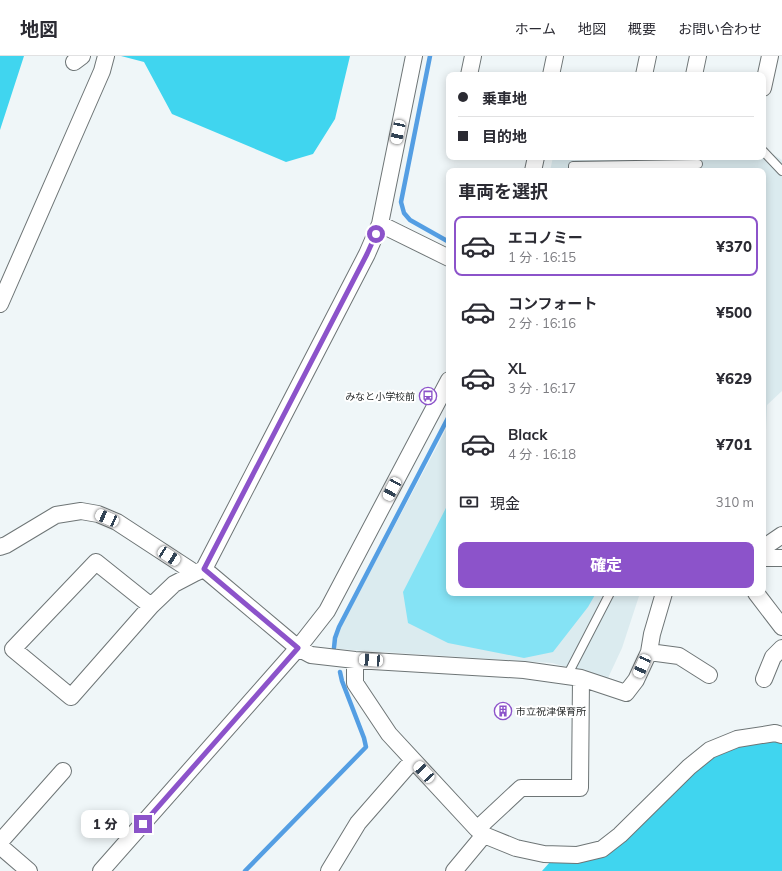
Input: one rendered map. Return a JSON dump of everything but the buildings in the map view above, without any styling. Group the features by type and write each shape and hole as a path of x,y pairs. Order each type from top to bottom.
{"street":[{"path":"0,304 102,71 106,56"},
{"path":"151,606 96,562 13,649 71,697 151,606 174,584 199,571 367,254 380,224 414,56"},
{"path":"470,72 473,56"},
{"path":"552,72 555,56"},
{"path":"645,72 648,56"},
{"path":"695,72 698,56"},
{"path":"766,74 770,56"},
{"path":"380,224 446,257"},
{"path":"101,871 298,648 327,611 446,386"},
{"path":"0,547 6,545 56,515 81,511 98,514 117,522 199,571 298,648 311,655 355,660 524,670 574,677 626,693 636,680 649,652 652,634 663,596"},
{"path":"766,546 782,535"},
{"path":"766,558 782,558"},
{"path":"758,596 782,627"},
{"path":"764,679 773,657 782,648"},
{"path":"649,652 679,656 709,675"},
{"path":"355,660 355,683 389,734 480,832 516,848 544,854 577,855 602,849 620,835 689,767 710,750 738,739 780,733"},
{"path":"454,871 480,832 521,788 580,788 574,677"},
{"path":"329,871 358,823 413,760"},
{"path":"0,842 63,771"},
{"path":"0,846 29,871"}],"lane":[{"path":"766,154 782,171"},
{"path":"573,168 573,166 698,164"},
{"path":"574,677 609,596"}],"shaded area":[{"path":"0,56 24,56 0,130"},
{"path":"121,56 350,56 335,119 313,154 286,162 172,114 144,62"},
{"path":"766,150 782,160 782,391 767,405 766,430 766,168 551,168 552,160 766,160"},
{"path":"446,430 446,596 639,596 622,648 608,678 552,663 337,649 336,639 347,615"},
{"path":"446,508 446,596 594,596 588,607 553,652 524,658 448,643 408,623 403,592"},
{"path":"782,736 782,871 542,871 550,862 591,858 711,753"}],"waterway":[{"path":"430,56 401,202 404,213 410,220 446,240"},
{"path":"334,648 335,638 339,627 446,422"},
{"path":"245,871 366,747 340,672"}],"place":[{"name":"みなと小学校前","path":"428,396"},
{"name":"市立祝津保育所","path":"503,711"}],"route":[{"path":"143,824 298,648 204,569 376,234"}]}
